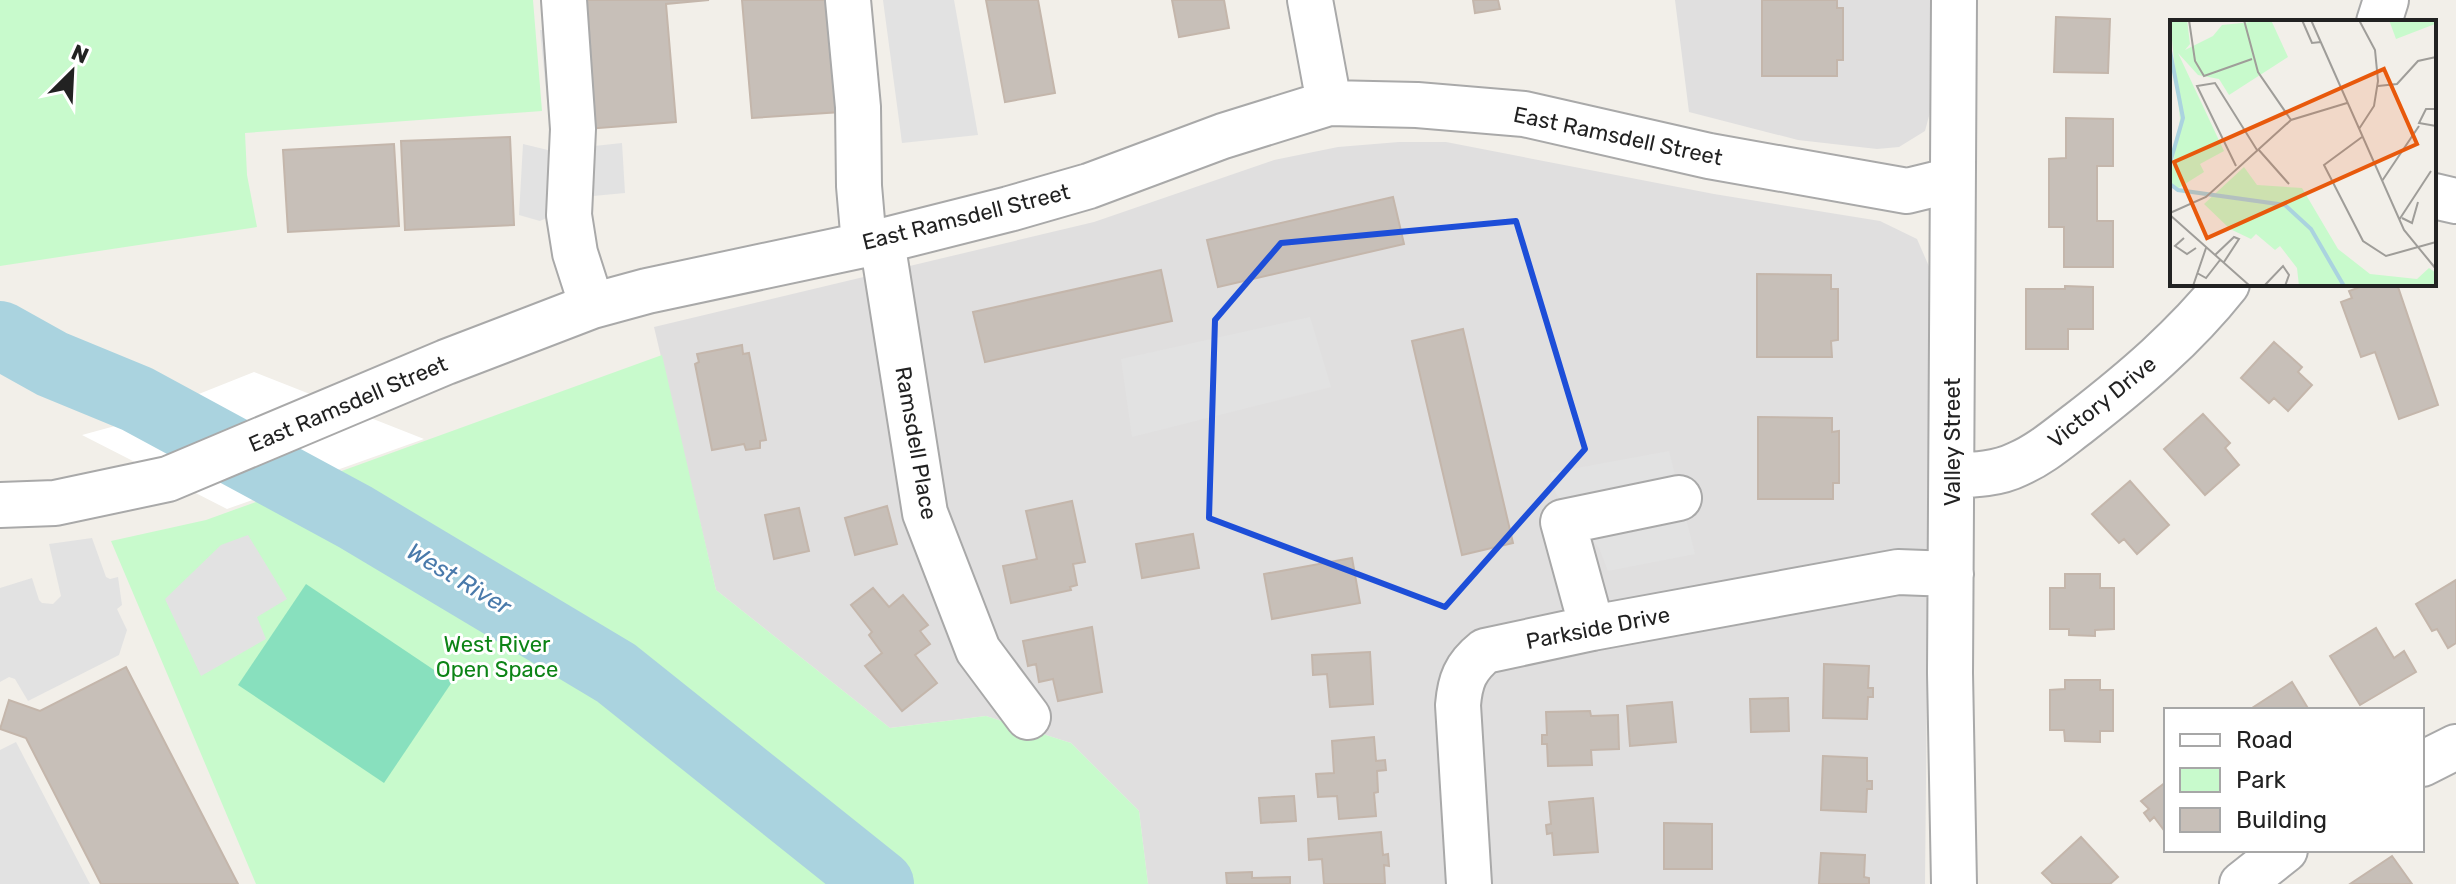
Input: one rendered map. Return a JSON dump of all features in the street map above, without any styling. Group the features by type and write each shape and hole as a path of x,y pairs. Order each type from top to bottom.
{"street":[{"path":"564,0 573,129 569,215 575,253 592,306"},
{"name":"Ramsdell Place","path":"848,0 858,107 859,186 873,242 925,513 978,650 1028,717"},
{"path":"1310,0 1329,103"},
{"name":"Valley Street","path":"1954,0 1950,673 1954,884"},
{"path":"2380,20 2386,0"},
{"name":"East Ramsdell Street","path":"0,505 55,503 168,479 446,362 592,306 647,291 873,242 1089,186 1223,136 1329,103 1417,105 1524,114 1709,156 1907,191 1952,180"},
{"path":"2436,196 2456,201"},
{"name":"Victory Drive","path":"1952,476 1993,472 2016,466 2037,455 2121,390 2200,319 2225,286"},
{"path":"1592,628 1563,522 1679,498"},
{"name":"Parkside Drive","path":"1469,884 1458,705 1460,680 1471,662 1485,651 1592,628 1898,572 1951,574"},
{"path":"2424,763 2456,747"},
{"path":"2242,884 2282,852"}],"highlighted area":[{"path":"1516,221 1585,449 1445,607 1209,518 1215,320 1281,243"}],"shaded area":[{"path":"883,0 954,0 978,135 902,143"},
{"path":"1675,0 1934,0 1933,101 1925,131 1899,147 1877,149 1798,140 1689,112"},
{"path":"573,28 585,147 622,143 625,193 593,196 540,221 519,215 523,144 552,151 540,30"},
{"path":"1446,142 1714,194 1880,221 1917,239 1931,271 1925,884 1148,884 1139,811 1071,743 986,716 890,728 716,590 654,327 1094,222 1274,160 1338,147"},
{"path":"1310,317 1331,387 1132,437 1121,359"},
{"path":"1669,451 1695,554 1608,571 1599,548 1556,494 1550,473"},
{"path":"248,535 287,599 257,617 266,639 201,676 165,599 221,545"},
{"path":"92,538 106,577 118,577 122,605 117,609 127,630 119,655 28,701 15,679 9,677 0,682 0,588 32,578 39,600 53,604 61,596 49,544"},
{"path":"16,742 90,884 0,884 0,750"}],"green space":[{"path":"0,0 533,0 542,111 245,133 247,175 257,227 0,266"},
{"name":"West River Open Space","path":"662,355 716,590 890,728 986,716 1071,743 1139,811 1148,884 256,884 111,541 206,520"},
{"path":"306,584 452,682 384,783 238,685"}],"pier":[{"path":"254,372 424,439 227,509 82,435 126,423"}],"building":[{"path":"576,0 709,0 666,4 676,122 586,129"},
{"path":"742,0 835,0 841,112 752,118"},
{"path":"986,0 1038,0 1055,93 1005,102"},
{"path":"1172,0 1224,0 1229,28 1179,37"},
{"path":"1473,0 1498,0 1500,9 1475,13"},
{"path":"1762,0 1837,0 1837,8 1843,8 1843,60 1837,60 1837,76 1762,76"},
{"path":"2056,17 2110,19 2108,73 2054,72"},
{"path":"2066,118 2113,119 2113,166 2097,166 2097,221 2113,221 2113,267 2064,267 2064,227 2049,227 2049,159 2066,158"},
{"path":"510,137 514,225 405,230 401,141"},
{"path":"394,144 399,226 288,232 283,150"},
{"path":"1393,197 1404,244 1218,287 1207,240"},
{"path":"1161,270 1172,321 985,362 973,312"},
{"path":"1757,274 1831,275 1831,289 1838,289 1838,340 1831,341 1832,357 1757,357"},
{"path":"2065,286 2093,287 2093,329 2068,329 2068,349 2026,349 2026,289 2065,289"},
{"path":"2363,286 2398,286 2438,405 2399,419 2375,352 2361,357 2341,302 2352,298 2349,291"},
{"path":"1463,329 1513,543 1462,555 1412,341"},
{"path":"2274,342 2302,367 2298,372 2312,385 2288,411 2274,398 2269,403 2241,378"},
{"path":"742,345 743,354 749,353 766,440 760,441 760,448 746,450 744,444 712,450 695,364 699,362 697,354"},
{"path":"2203,414 2230,443 2225,448 2239,465 2205,495 2164,449"},
{"path":"1758,417 1832,418 1832,432 1839,431 1839,483 1833,483 1833,499 1758,499"},
{"path":"2130,481 2169,525 2137,554 2124,539 2119,543 2092,514"},
{"path":"1072,501 1085,562 1073,564 1077,585 1070,587 1071,590 1011,603 1003,566 1037,559 1026,511"},
{"path":"887,506 897,544 855,555 845,518"},
{"path":"799,508 809,551 774,559 765,515"},
{"path":"1193,534 1199,568 1142,578 1136,544"},
{"path":"1352,558 1360,603 1272,619 1264,574"},
{"path":"2065,574 2100,574 2100,588 2114,588 2114,629 2095,630 2095,636 2069,635 2069,629 2050,629 2050,588 2065,588"},
{"path":"2456,580 2456,643 2448,648 2437,629 2432,631 2416,604"},
{"path":"873,588 889,607 903,595 928,625 920,631 930,644 915,655 937,683 902,711 865,666 882,653 869,635 872,632 851,605"},
{"path":"1092,627 1102,692 1058,701 1053,679 1039,682 1036,664 1028,666 1023,641"},
{"path":"2376,628 2394,658 2404,651 2416,672 2360,705 2330,656"},
{"path":"1370,652 1373,704 1330,707 1327,674 1313,675 1312,655"},
{"path":"1824,664 1869,666 1868,688 1873,688 1873,697 1868,697 1867,719 1823,718"},
{"path":"126,667 238,884 101,884 26,738 0,729 9,700 40,711"},
{"path":"2065,680 2100,680 2100,690 2113,690 2113,731 2100,731 2100,742 2065,741 2064,730 2050,730 2050,690 2065,689"},
{"path":"2292,682 2308,708 2252,708"},
{"path":"1788,698 1789,731 1751,732 1750,699"},
{"path":"1672,702 1676,742 1630,746 1627,706"},
{"path":"1590,711 1591,716 1618,715 1619,749 1591,750 1592,765 1548,766 1547,744 1542,744 1542,735 1547,735 1546,712"},
{"path":"1374,737 1376,761 1385,760 1386,770 1377,771 1378,792 1374,793 1376,816 1339,819 1337,796 1318,797 1316,774 1334,773 1332,741"},
{"path":"1823,756 1867,758 1867,781 1872,781 1872,789 1867,789 1866,812 1821,810"},
{"path":"2164,784 2164,830 2154,817 2150,821 2144,813 2149,809 2141,801"},
{"path":"1294,796 1296,821 1261,823 1259,798"},
{"path":"1593,798 1598,852 1554,855 1552,833 1547,834 1546,825 1551,824 1549,802"},
{"path":"1664,823 1712,824 1712,869 1664,869"},
{"path":"1381,832 1383,855 1388,854 1389,866 1384,865 1385,884 1324,884 1322,859 1309,860 1308,839"},
{"path":"2081,837 2118,877 2110,884 2053,884 2042,873"},
{"path":"1821,853 1865,855 1864,877 1869,878 1869,884 1819,884"},
{"path":"2392,856 2412,884 2350,884"},
{"path":"1252,872 1252,878 1290,877 1290,884 1227,884 1226,873"}],"waterway":[{"name":"West River","path":"0,335 52,364 137,399 355,517 616,673 880,884"}]}
